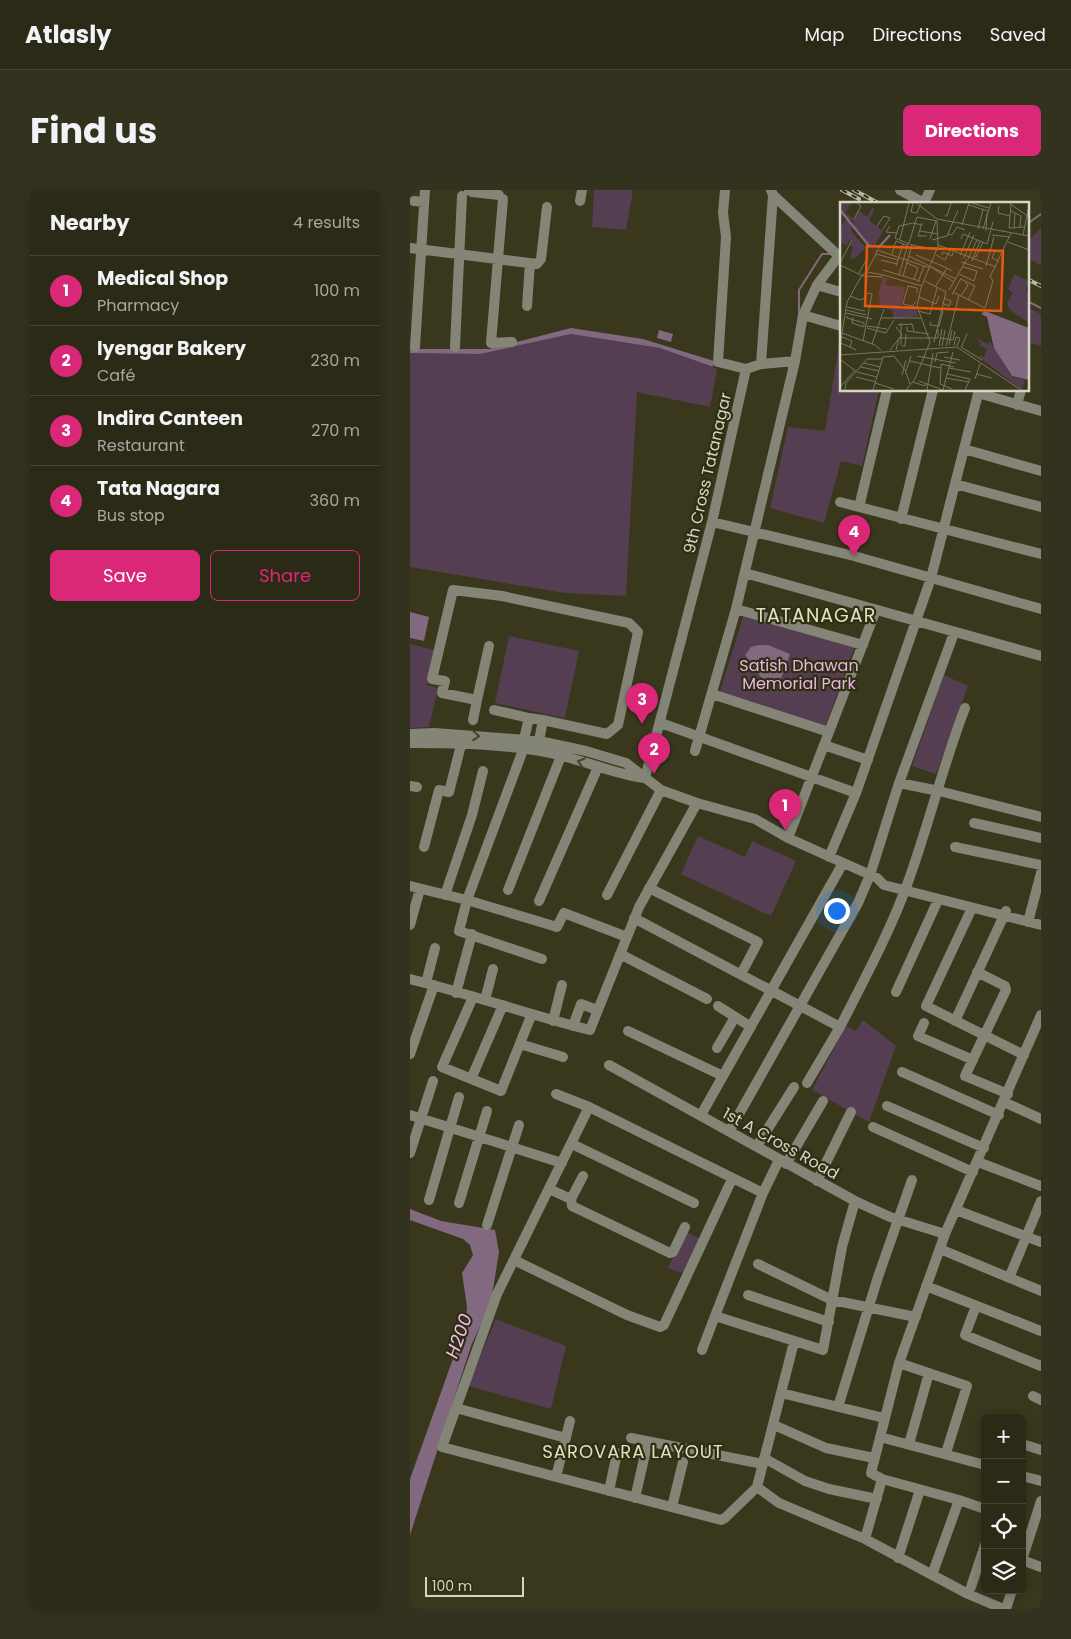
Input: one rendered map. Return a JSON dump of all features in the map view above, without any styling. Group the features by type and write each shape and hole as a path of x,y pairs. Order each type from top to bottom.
{"street":[{"path":"415,347 422,249 419,202 425,190"},
{"path":"580,201 582,190"},
{"path":"725,190 722,213 726,237 718,362 746,369 761,364 795,362"},
{"path":"900,190 923,202"},
{"path":"925,202 930,190"},
{"path":"455,347 459,255 466,193 472,192 501,197 491,343 512,342"},
{"path":"761,364 772,192"},
{"path":"695,751 745,573 795,362 803,315 817,285 837,255 772,192"},
{"path":"410,248 537,264 541,259 547,207"},
{"path":"527,306 530,263"},
{"path":"817,285 840,292"},
{"path":"803,315 840,326"},
{"name":"9th Cross Tatanagar","path":"645,778 661,723 712,522 746,369"},
{"path":"859,507 887,391"},
{"path":"901,519 933,391"},
{"path":"829,857 856,793 918,622 944,530 978,391 1017,405 1041,411"},
{"path":"1017,405 1021,391"},
{"path":"964,449 1041,471"},
{"path":"955,484 1041,507"},
{"path":"840,502 1041,554"},
{"path":"712,522 931,578 1041,609"},
{"path":"745,573 1041,656"},
{"path":"477,700 442,693 445,681 432,679 452,590 502,596 629,623 638,632 618,725 606,734 494,710"},
{"path":"736,609 863,645"},
{"path":"788,838 876,610"},
{"path":"730,1130 873,877 899,783 954,633"},
{"path":"473,720 489,646"},
{"path":"712,694 829,732"},
{"path":"808,1083 840,1027 906,888 939,790 948,754 965,708"},
{"path":"529,718 524,744 467,900 459,931 542,959"},
{"path":"539,741 543,720"},
{"path":"661,723 856,793"},
{"path":"410,734 456,741"},
{"path":"424,847 439,790 449,792 456,741"},
{"path":"410,743 456,741 524,744 539,741 586,751 626,763 661,790 697,803 755,819 788,838 873,877 884,885 906,888 1029,919 1041,925"},
{"path":"524,744 624,776 645,778"},
{"path":"824,745 868,760"},
{"path":"508,890 561,756"},
{"path":"538,901 598,767"},
{"path":"446,895 472,815 483,771"},
{"path":"899,783 939,790 1041,817"},
{"path":"607,895 661,790"},
{"path":"410,979 503,1005 531,1016 590,1030 634,918 697,803"},
{"path":"974,823 1041,838"},
{"path":"955,846 1041,866"},
{"path":"701,1115 843,864"},
{"path":"1029,919 1041,873"},
{"path":"410,926 415,888 467,900 558,927 564,913 627,937"},
{"path":"649,888 758,942 742,974"},
{"path":"906,888 938,900 1005,913"},
{"path":"896,992 938,900"},
{"path":"972,908 926,1006 1024,1055"},
{"path":"955,1021 1005,913"},
{"path":"634,918 840,1027"},
{"path":"1029,919 1041,919"},
{"path":"456,992 472,934"},
{"path":"410,1054 430,984 435,948"},
{"path":"620,954 707,999"},
{"path":"484,1000 493,968"},
{"path":"978,972 1005,986 1006,990 965,1076 1041,1119"},
{"path":"552,1021 562,985"},
{"path":"473,998 442,1067 501,1091 531,1016"},
{"path":"573,1026 581,1004 597,1010"},
{"path":"471,1079 503,1005"},
{"path":"718,1006 751,1027"},
{"path":"981,1507 882,1479 871,1473 899,1363 945,1234 999,1115 1041,1015"},
{"path":"717,1048 735,1017"},
{"path":"924,1023 918,1036 973,1060"},
{"path":"628,1031 724,1076"},
{"path":"520,1044 563,1057"},
{"name":"1st A Cross Road","path":"609,1065 730,1130 783,1162 855,1201 897,1219 945,1234"},
{"path":"902,1072 999,1115"},
{"path":"410,1153 433,1081"},
{"path":"757,1146 794,1087"},
{"path":"556,1094 589,1107 762,1193"},
{"path":"428,1200 459,1097"},
{"path":"702,1350 762,1193 823,1101"},
{"path":"887,1106 984,1148"},
{"path":"589,1107 497,1294 442,1447 721,1520 726,1518 757,1487 794,1342"},
{"path":"459,1203 487,1111"},
{"path":"817,1181 851,1112"},
{"path":"410,1115 562,1163"},
{"path":"487,1225 518,1125"},
{"path":"873,1127 973,1172"},
{"path":"572,1144 694,1202"},
{"path":"978,1162 1041,1186"},
{"path":"583,1176 571,1200 572,1206 670,1253 673,1252 685,1227"},
{"path":"514,1260 628,1315 660,1326 664,1324 732,1179"},
{"path":"838,1407 897,1219 912,1180"},
{"path":"549,1189 571,1200"},
{"path":"715,1316 823,1350 842,1248 855,1201"},
{"path":"1009,1278 1041,1201"},
{"path":"956,1210 1041,1242"},
{"path":"940,1249 1041,1291"},
{"path":"758,1264 832,1300 916,1316"},
{"path":"926,1286 1041,1331"},
{"path":"748,1295 829,1322"},
{"path":"976,1306 965,1335 1041,1366"},
{"path":"899,1363 967,1386 946,1453"},
{"path":"909,1444 929,1373"},
{"path":"781,1393 884,1418"},
{"path":"456,1408 566,1438"},
{"path":"556,1477 570,1421"},
{"path":"774,1425 826,1448 874,1458"},
{"path":"880,1437 981,1464"},
{"path":"631,1438 764,1461 805,1481 829,1489 877,1499"},
{"path":"1026,1445 1041,1450"},
{"path":"635,1498 646,1450"},
{"path":"609,1491 617,1454"},
{"path":"672,1507 683,1462"},
{"path":"1026,1477 1041,1481"},
{"path":"865,1539 882,1479"},
{"path":"757,1487 779,1503 865,1539 898,1558 1005,1609 1011,1594"},
{"path":"898,1558 920,1490"},
{"path":"932,1575 959,1500"},
{"path":"1026,1549 1041,1501"},
{"path":"1026,1521 1034,1524"},
{"path":"972,1587 984,1549"},
{"path":"1026,1561 1041,1567"}],"green space":[{"path":"594,190 633,190 626,230 592,227"},
{"path":"1041,228 1041,265 1028,258 1028,241"},
{"path":"1028,308 1041,314 1041,346 1028,342"},
{"path":"571,334 660,348 717,369 710,407 637,392 626,596 565,593 410,567 410,353 480,354"},
{"path":"840,339 840,391 879,391 862,466 841,461 824,523 770,508 788,427 825,431"},
{"name":"Satish Dhawan Memorial Park","path":"744,614 855,646 825,727 720,692"},
{"path":"509,636 579,651 565,718 495,703"},
{"path":"410,644 434,650 427,685 438,688 429,727 410,728"},
{"path":"944,675 968,686 936,774 912,766"},
{"path":"698,836 745,857 752,841 796,861 771,916 681,874"},
{"path":"863,1020 896,1046 869,1122 812,1090 846,1026 856,1031"},
{"path":"685,1232 700,1239 682,1273 668,1268"},
{"path":"496,1319 566,1346 551,1409 468,1386"}],"shaded area":[{"path":"571,328 643,339 714,361 713,367 660,348 571,334 480,354 410,353 410,349 489,349"},
{"path":"659,330 673,334 671,342 657,338"},
{"path":"410,612 429,617 424,641 410,638"},
{"path":"768,645 790,654 777,689 765,683 745,655 751,647"},
{"path":"410,1209 441,1221 495,1230 499,1252 491,1302 471,1346 410,1535 410,1479 465,1325 467,1307 462,1273 473,1255 470,1245 463,1239 410,1220"}],"waterway":[{"path":"1028,223 1041,214"},
{"path":"799,313 799,290 822,254 831,254"},
{"path":"1028,302 1041,308"}],"railway":[{"path":"842,190 859,199"},
{"path":"854,190 876,202"},
{"path":"1028,280 1041,286"}],"place":[{"name":"Tata Nagara","path":"854,556"},
{"name":"Indira Canteen","path":"642,724"},
{"name":"Iyengar Bakery","path":"654,774"},
{"name":"Medical Shop","path":"785,830"}],"district":[{"name":"TATANAGAR","path":"816,615"},
{"name":"SAROVARA LAYOUT","path":"633,1452"}],"water label":[{"name":"H200","path":"459,1336"}]}
